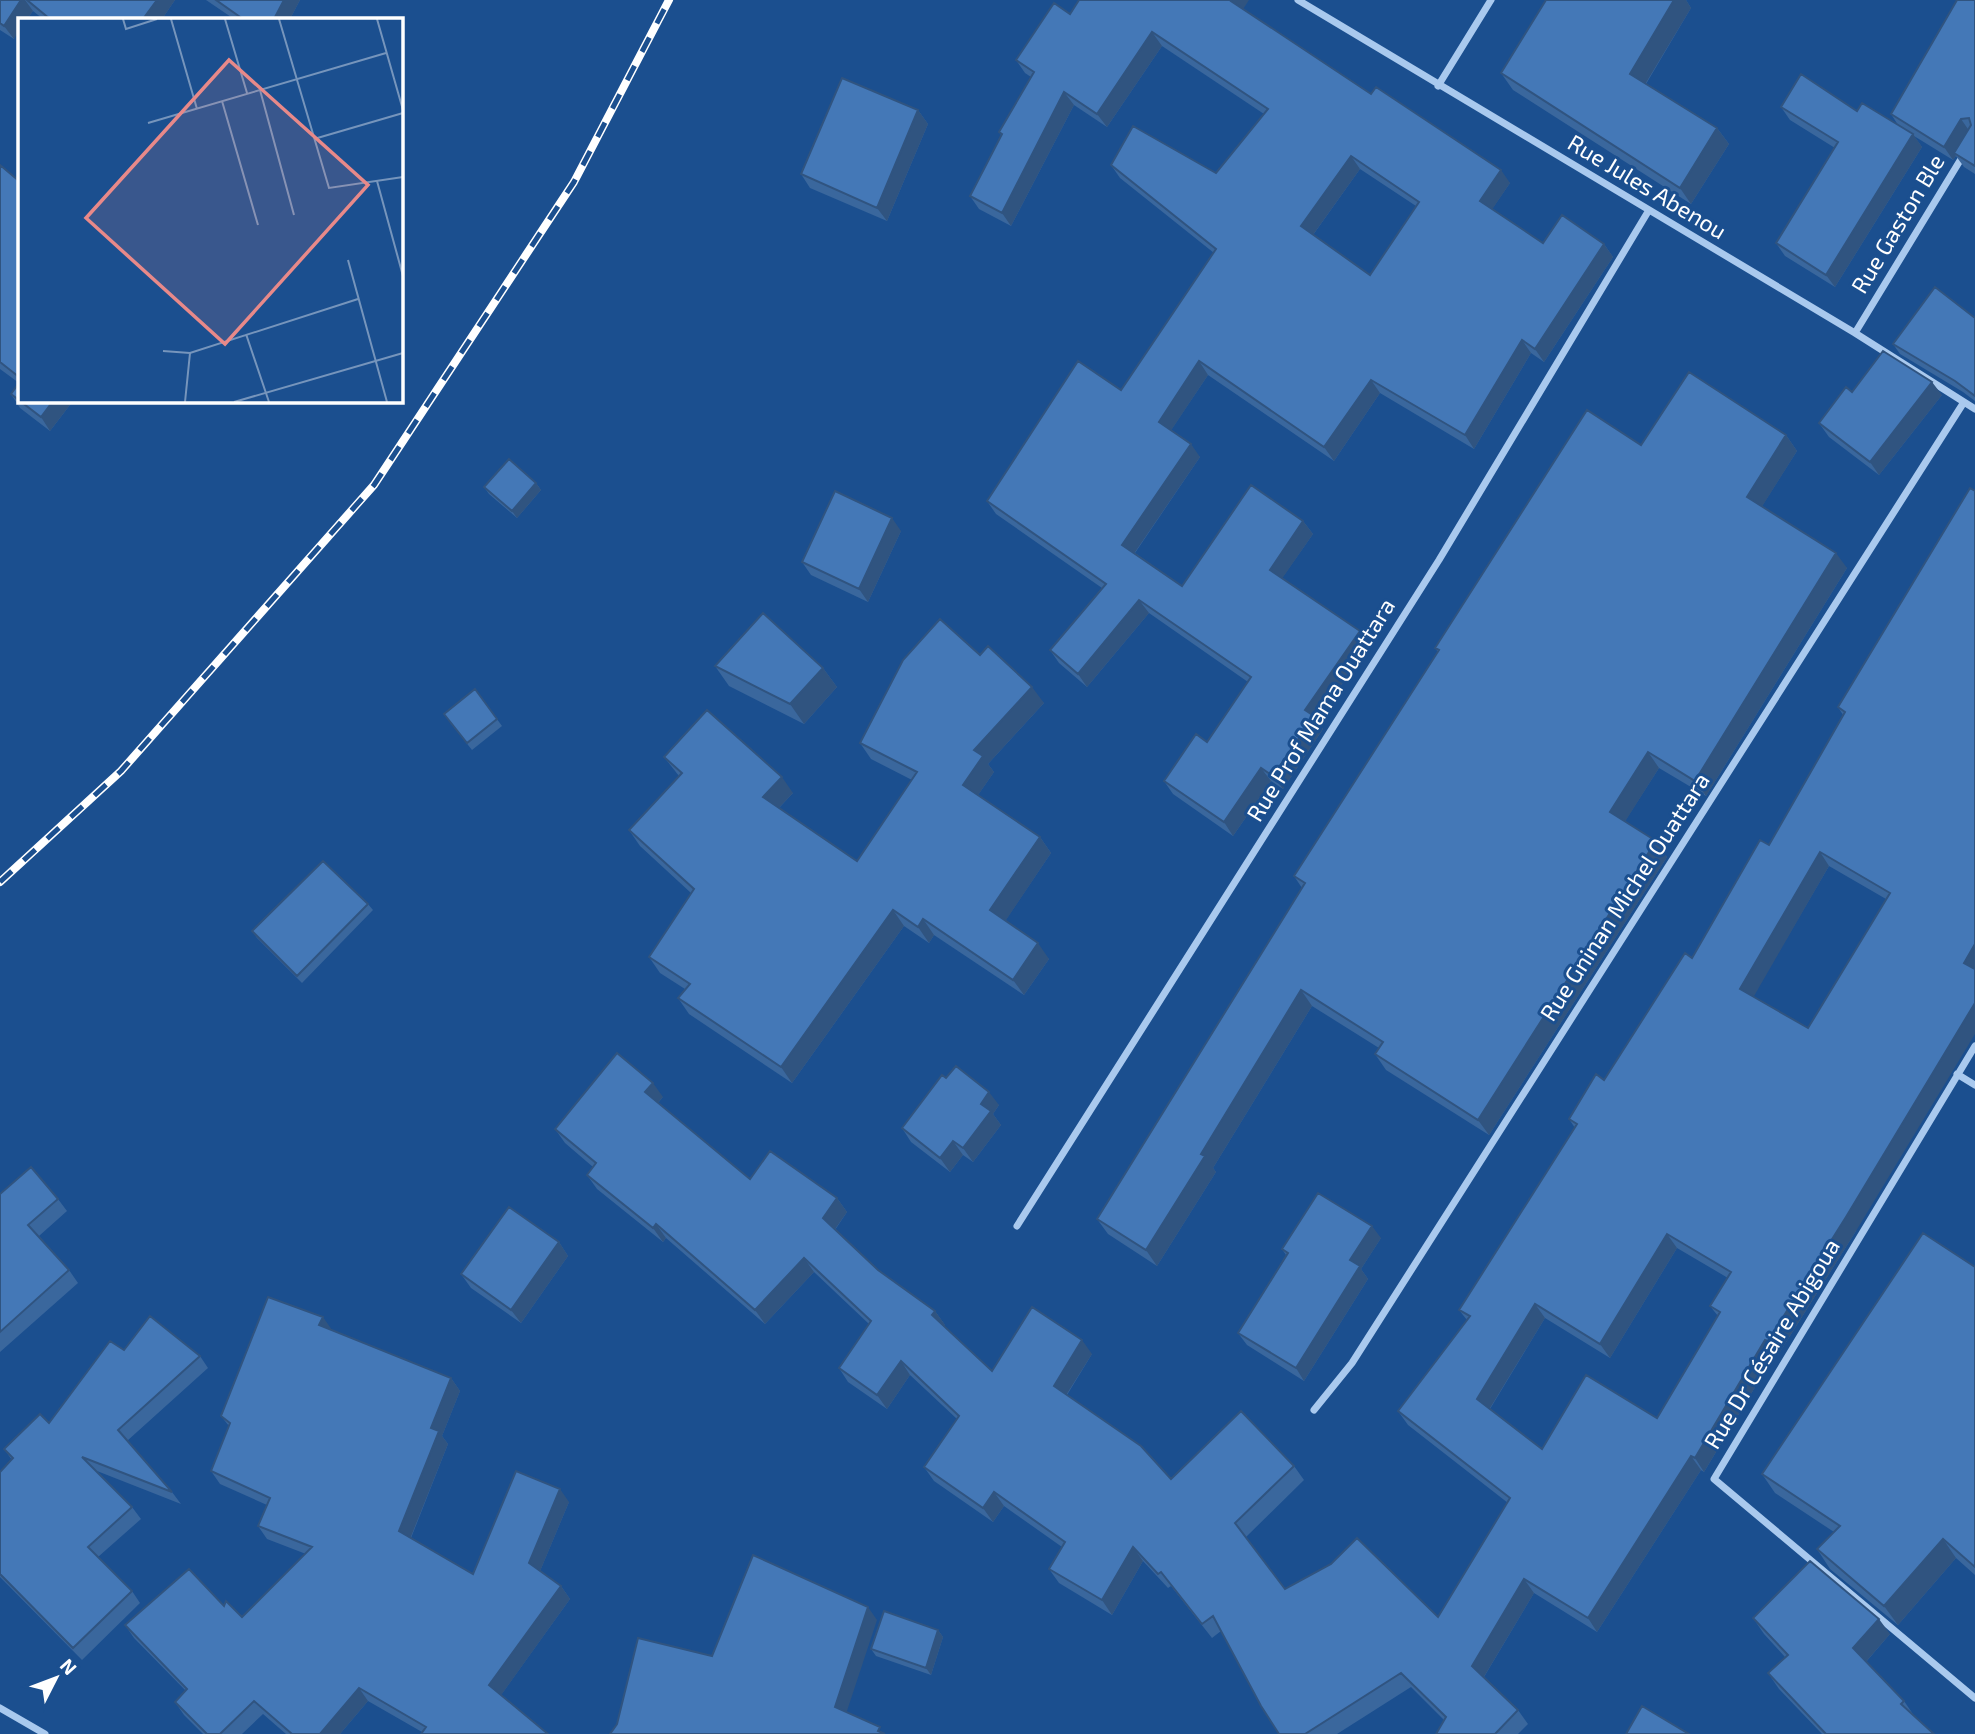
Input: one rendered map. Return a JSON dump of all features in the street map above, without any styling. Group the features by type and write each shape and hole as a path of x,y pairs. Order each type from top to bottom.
{"street":[{"name":"Rue Jules Abenou","path":"1298,0 1438,86 1855,332 1975,409"},
{"path":"1438,86 1491,0"},
{"name":"Rue Gaston Ble","path":"1855,332 1968,147"},
{"name":"Rue Prof Mama Ouattara","path":"1017,1226 1432,572 1649,211"},
{"name":"Rue Gninan Michel Ouattara","path":"1314,1410 1352,1363 1965,402"},
{"name":"Rue Dr Césaire Abigoua","path":"1975,1046 1714,1479 1975,1698"},
{"path":"1957,1074 1975,1085"},
{"path":"0,1708 45,1734"}],"building":[{"path":"0,0 21,0 4,26 0,23"},
{"path":"27,0 157,0 144,18 49,18"},
{"path":"216,0 284,0 275,18 242,18"},
{"path":"1079,0 1232,0 1371,94 1376,87 1501,170 1480,201 1543,243 1562,215 1604,244 1535,349 1522,340 1465,435 1371,380 1324,447 1199,361 1159,422 1191,444 1122,545 1182,586 1251,485 1303,521 1270,570 1360,631 1305,710 1314,716 1273,776 1261,768 1224,822 1164,781 1196,734 1207,742 1251,677 1139,600 1078,674 1050,650 1106,584 987,501 1078,361 1121,390 1216,249 1111,165 1133,126 1216,173 1268,109 1152,32 1097,114 1064,92 1002,213 970,196 1002,134 999,132 1034,72 1016,60 1054,3 1070,14","holes":["1351,156 1419,202 1370,275 1301,226"]},
{"path":"1546,0 1674,0 1630,74 1717,128 1680,188 1501,73"},
{"path":"1957,0 1975,0 1975,166 1954,153 1971,125 1969,118 1961,119 1944,147 1891,114"},
{"path":"1801,74 1857,111 1862,103 1913,134 1826,275 1776,243 1838,142 1781,107"},
{"path":"842,78 918,110 877,208 801,174"},
{"path":"0,165 18,180 18,376 0,362"},
{"path":"1935,287 1975,318 1975,396 1893,344"},
{"path":"1883,351 1932,382 1870,462 1819,423 1846,387 1852,392"},
{"path":"1689,372 1786,435 1747,497 1836,553 1695,781 1648,752 1610,812 1656,841 1478,1120 1375,1054 1383,1042 1301,990 1201,1154 1205,1156 1146,1250 1097,1219 1305,883 1294,876 1439,650 1435,648 1587,410 1641,445"},
{"path":"18,384 18,399 11,394"},
{"path":"21,402 52,402 41,417"},
{"path":"509,459 536,483 512,511 484,487"},
{"path":"1970,488 1975,491 1975,944 1964,963 1975,969 1975,1003 1846,1217 1768,1341 1765,1340 1695,1458 1691,1456 1588,1618 1524,1579 1472,1666 1518,1710 1495,1734 1436,1734 1446,1717 1401,1673 1305,1734 1279,1734 1213,1616 1202,1624 1161,1572 1158,1574 1133,1547 1102,1600 1049,1569 1065,1542 994,1492 983,1508 924,1467 959,1416 901,1361 877,1395 839,1368 871,1321 804,1258 755,1310 656,1224 653,1228 587,1175 596,1163 555,1129 617,1053 653,1083 645,1092 750,1179 770,1151 837,1198 823,1218 878,1270 935,1311 932,1315 992,1371 1032,1307 1082,1340 1054,1386 1141,1446 1171,1479 1241,1411 1294,1466 1235,1523 1285,1589 1331,1564 1357,1538 1438,1617 1510,1498 1398,1411 1470,1316 1459,1310 1577,1124 1569,1119 1596,1074 1604,1080 1685,953 1692,958 1760,840 1769,845 1845,712 1838,707","holes":["1820,852 1890,893 1808,1028 1740,989","1667,1234 1731,1272 1710,1306 1720,1312 1657,1418 1586,1375 1542,1449 1477,1399 1535,1304 1600,1344"]},
{"path":"835,491 892,518 859,589 802,562"},
{"path":"763,613 823,668 790,704 715,666"},
{"path":"940,619 980,655 988,646 1032,687 974,750 983,756 963,785 1040,837 990,910 1038,943 1013,980 923,919 918,927 893,910 781,1067 678,998 690,984 649,957 694,889 629,830 682,773 664,757 707,710 782,777 763,797 857,861 917,772 860,743 903,660"},
{"path":"475,689 497,719 467,743 444,714"},
{"path":"323,861 368,904 297,976 252,931"},
{"path":"956,1066 989,1092 981,1104 991,1111 963,1148 953,1141 940,1158 902,1128 942,1075 946,1078"},
{"path":"31,1167 58,1199 28,1225 69,1270 0,1332 0,1194"},
{"path":"1318,1193 1372,1226 1350,1260 1360,1266 1296,1368 1238,1333 1288,1253 1282,1249"},
{"path":"509,1207 559,1242 511,1310 461,1274"},
{"path":"1923,1233 1975,1267 1975,1567 1943,1539 1884,1606 1817,1549 1840,1526 1762,1474"},
{"path":"268,1297 323,1317 319,1325 451,1378 431,1428 439,1431 399,1531 473,1574 516,1471 560,1489 529,1563 561,1586 489,1685 548,1734 421,1734 426,1727 359,1688 320,1734 292,1734 254,1701 220,1734 207,1734 175,1702 187,1689 125,1625 189,1569 224,1606 226,1601 242,1617 312,1547 258,1526 270,1498 211,1471 230,1423 221,1416"},
{"path":"150,1316 200,1356 118,1430 172,1492 82,1457 132,1507 88,1547 132,1591 73,1648 0,1574 0,1472 13,1458 4,1449 40,1414 49,1423 110,1341 124,1350"},
{"path":"753,1555 868,1607 835,1707 880,1727 878,1731 885,1734 610,1734 617,1724 638,1638 712,1656"},
{"path":"1810,1561 1879,1619 1853,1648 1904,1701 1901,1704 1934,1734 1826,1734 1768,1673 1788,1655 1753,1618"},
{"path":"884,1611 938,1630 926,1668 871,1649"},
{"path":"1642,1706 1689,1734 1626,1734"}],"railway":[{"path":"0,882 121,771 374,485 574,182 669,0"}]}
